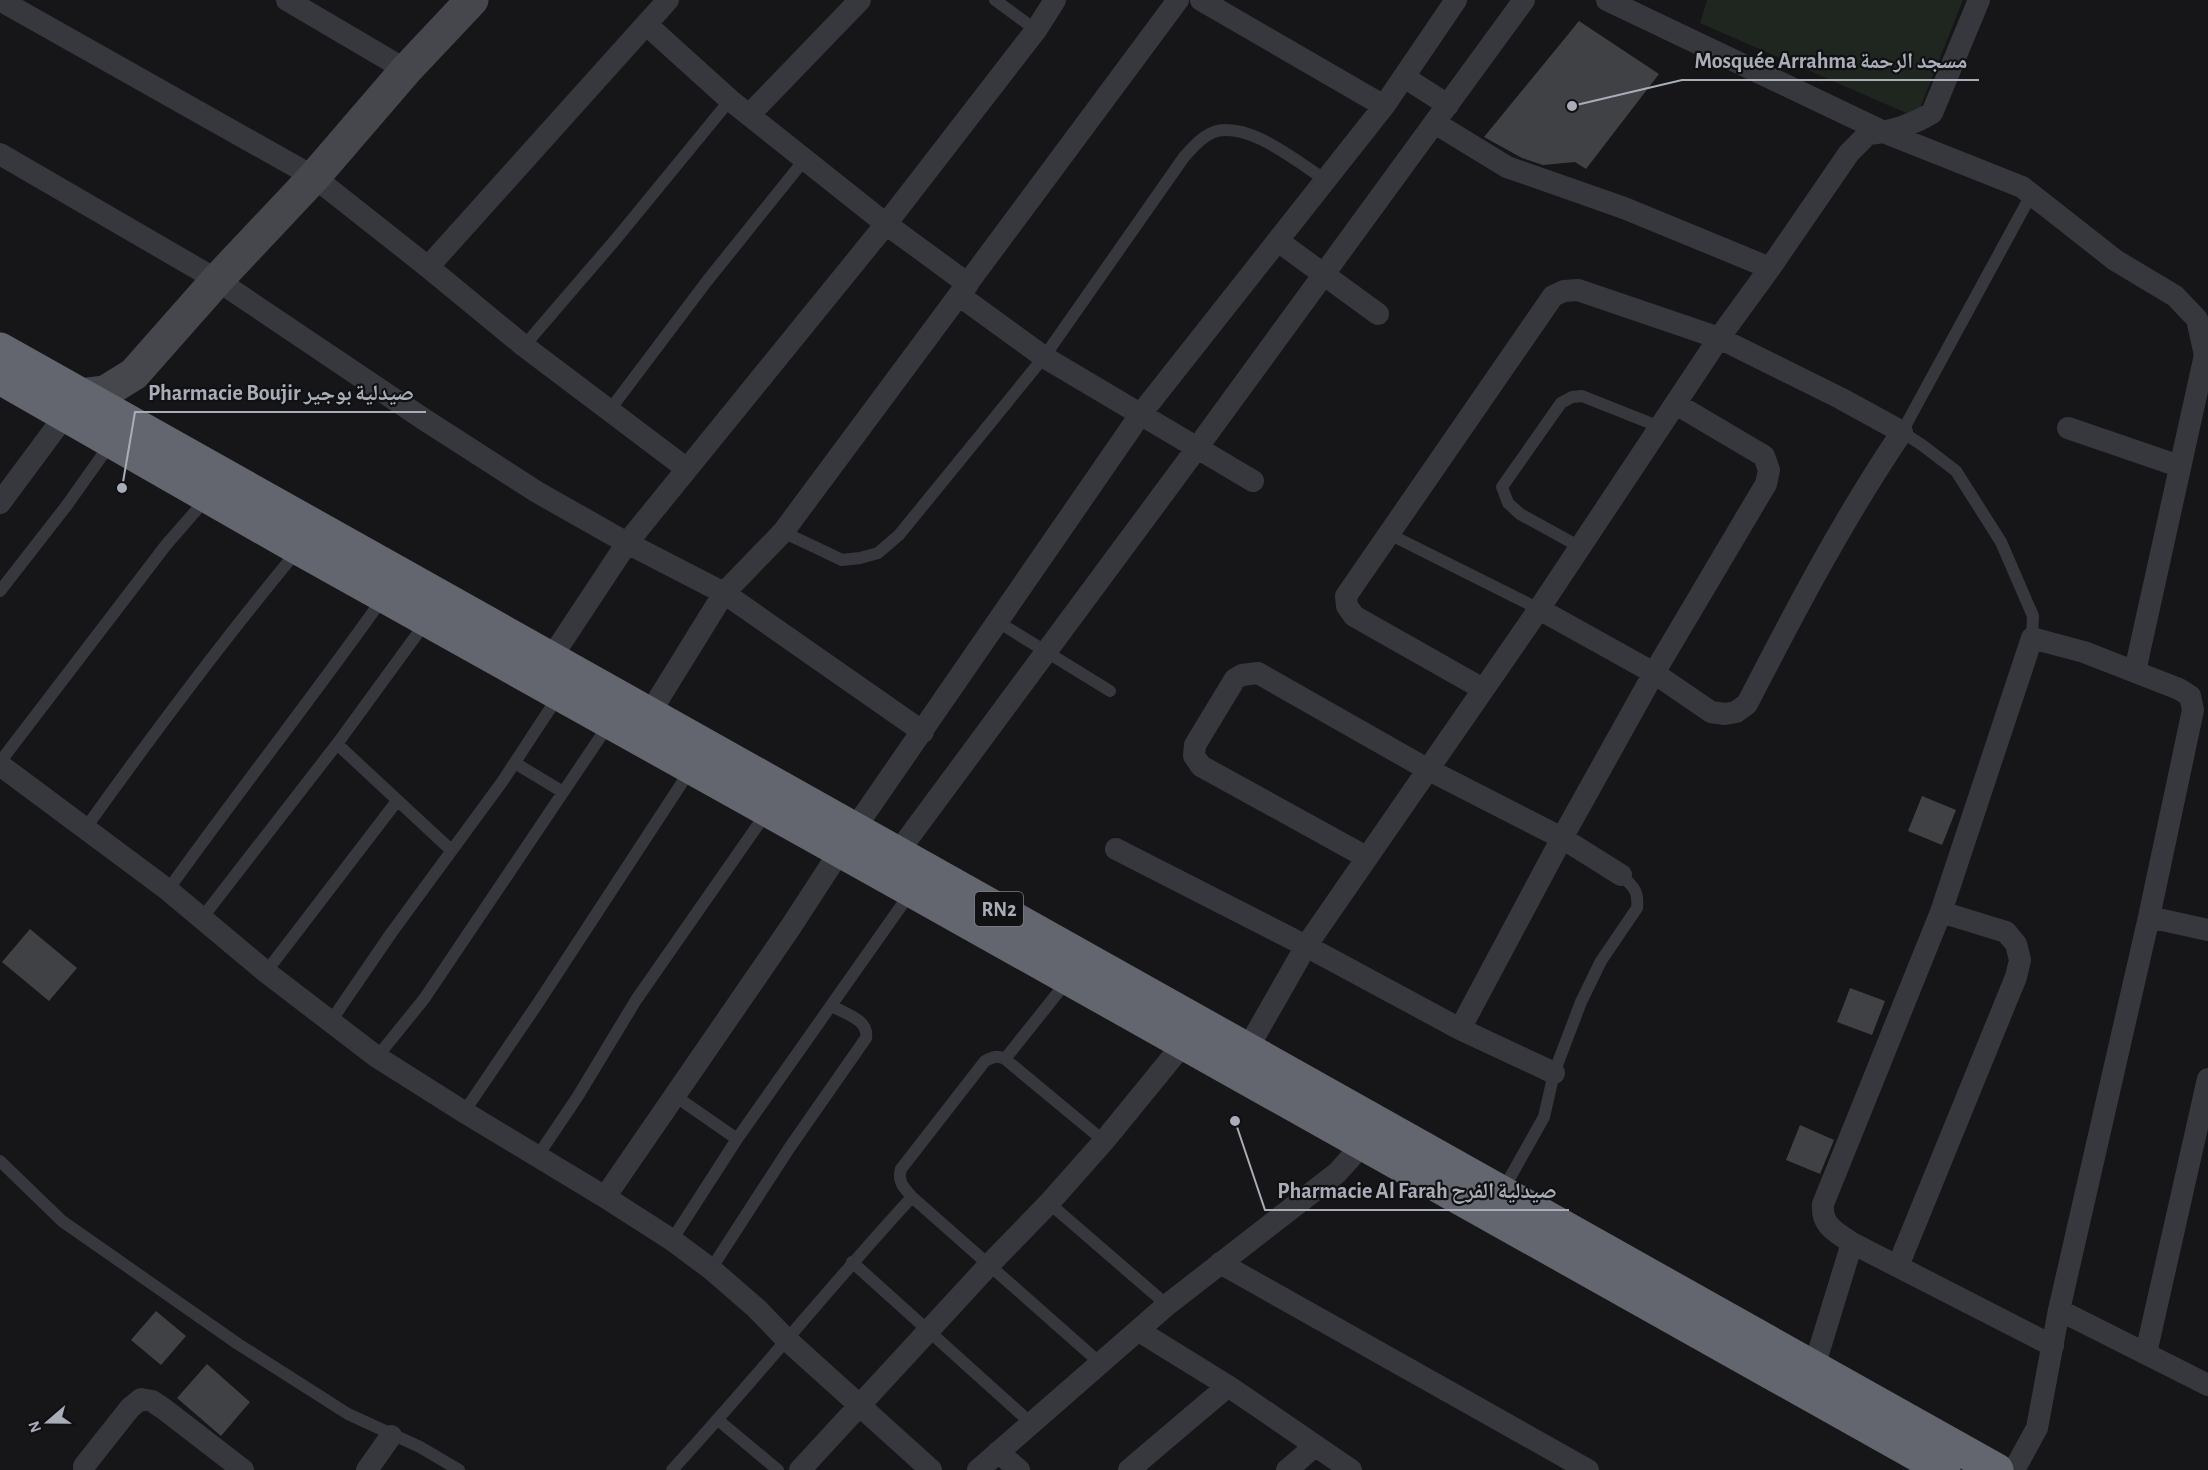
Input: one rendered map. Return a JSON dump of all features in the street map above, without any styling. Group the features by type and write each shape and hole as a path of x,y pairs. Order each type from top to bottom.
{"highway":[{"name":"RN2","path":"0,349 73,405 112,442 208,498 559,695 631,724 848,840 912,891 1068,980 1184,1043 1241,1061"},
{"name":"RN2","path":"0,378 73,405 551,658 631,724 691,768 768,811 848,840 898,852 1241,1061 1968,1466"},
{"name":"RN2","path":"1370,1133 1502,1191 1814,1367 1968,1466"}],"street":[{"path":"0,0 314,177 524,346 687,469"},
{"path":"287,0 406,70"},
{"path":"0,503 73,405 105,392 134,374 217,280 314,177 406,70 472,0"},
{"path":"428,267 668,0"},
{"path":"750,114 860,0"},
{"path":"551,658 627,543 886,224 1036,30 1055,0"},
{"path":"631,724 724,593 783,532 1178,0"},
{"path":"1201,0 1384,106"},
{"path":"605,1197 1140,415 1384,106 1456,0"},
{"path":"898,852 1524,0"},
{"path":"1607,0 1886,132 2009,180 2062,216 2115,260 2175,296 2197,319 2205,355 2135,671"},
{"path":"1241,1061 1306,946 1426,769 1539,609 1719,338 1849,153 1868,134 1886,132 1918,121 1932,113 1979,0"},
{"path":"647,25 730,100 886,224 1044,357 1253,481"},
{"path":"1404,77 1442,114 1507,167 1624,208 1770,268"},
{"path":"0,154 217,280 537,492 627,543 724,593 923,732"},
{"path":"1278,241 1377,314"},
{"path":"1483,689 1354,616 1347,606 1346,596 1553,296 1564,291 1578,290 1719,338 1840,398 1902,432 1872,476 1809,584 1747,704 1736,712 1725,714 1711,712 1654,674 1539,609"},
{"path":"1460,1029 1654,674 1766,484 1769,470 1764,456 1676,404"},
{"path":"2068,428 2179,466"},
{"path":"2014,1470 2037,1428 2053,1346 2058,1310 2149,917 2193,710 2190,696 2179,688 2084,652 2032,638 1941,912 1823,1204 1822,1215 1834,1231 1852,1243 2053,1346"},
{"path":"1366,857 1201,766 1194,756 1195,745 1235,679 1242,675 1258,673 1426,769 1563,838 1621,875"},
{"path":"0,764 168,890 266,972 377,1057 605,1197 672,1240 711,1269 931,1470"},
{"path":"1116,849 1306,946 1460,1029 1554,1073"},
{"path":"1898,1266 2016,977 2020,960 2016,944 2006,932 1941,912"},
{"path":"2149,917 2208,930"},
{"path":"800,1470 989,1265 1050,1203 1104,1142 1184,1043"},
{"path":"2146,1353 2208,1079"},
{"path":"978,1470 1167,1305 1337,1173 1370,1133"},
{"path":"1814,1367 1852,1243"},
{"path":"1220,1263 1588,1470"},
{"path":"2058,1310 2208,1385"},
{"path":"1139,1331 1228,1386 1351,1470"},
{"path":"1129,1470 1228,1386"},
{"path":"84,1470 84,1466 130,1408 141,1399 152,1401 164,1409 243,1470"},
{"path":"367,1470 391,1436"},
{"path":"1287,1470 1315,1446"},
{"path":"998,1452 1019,1470"}],"lane":[{"path":"995,0 1036,30"},
{"path":"524,346 730,100"},
{"path":"783,532 842,560 878,553 899,535 1044,357 1184,157 1199,141 1216,132 1234,130 1256,136 1326,180"},
{"path":"609,411 707,281 805,159"},
{"path":"2031,195 1902,432 1956,471 2001,542 2033,616 2032,638"},
{"path":"1580,547 1520,514 1508,503 1502,487 1561,403 1572,397 1582,396 1660,427"},
{"path":"0,591 67,505 112,442"},
{"path":"0,764 166,545 208,498"},
{"path":"1389,534 1539,609"},
{"path":"85,829 128,768 267,587 299,549"},
{"path":"168,890 246,782 318,689 383,597"},
{"path":"202,918 337,744 427,621"},
{"path":"998,622 1110,691"},
{"path":"331,1021 451,850 502,782 559,695"},
{"path":"377,1057 424,999 563,792 631,724"},
{"path":"337,744 451,850"},
{"path":"515,763 563,792"},
{"path":"464,1112 691,768"},
{"path":"266,972 397,801"},
{"path":"537,1157 578,1096 636,1000 768,811"},
{"path":"1502,1191 1544,1117 1554,1073 1581,1002 1601,962 1637,908 1639,897 1635,888 1621,875"},
{"path":"672,1240 737,1139 912,891"},
{"path":"1005,1059 1068,980"},
{"path":"711,1269 790,1147 866,1038 867,1030 864,1024 832,1006"},
{"path":"1100,1364 912,1197 903,1187 898,1176 901,1169 985,1061 999,1056 1104,1142"},
{"path":"675,1096 737,1139"},
{"path":"0,1161 62,1221 291,1379 348,1414 391,1436 420,1447 459,1470"},
{"path":"672,1470 718,1420 852,1262 912,1197"},
{"path":"1050,1203 1167,1305"},
{"path":"852,1262 1031,1423"},
{"path":"718,1420 778,1470"}],"shaded area":[{"path":"1707,0 1963,0 1920,108 1913,116 1700,23"}],"building":[{"path":"1579,21 1659,74 1586,169 1575,162 1543,165 1522,158 1484,137"},
{"path":"1922,796 1956,810 1942,845 1908,831"},
{"path":"30,929 77,968 49,1001 2,962"},
{"path":"1850,988 1885,1001 1872,1035 1837,1022"},
{"path":"1800,1125 1834,1140 1820,1174 1786,1160"},
{"path":"156,1311 186,1336 161,1365 131,1340"},
{"path":"207,1364 250,1402 221,1436 177,1398"}],"place":[{"name":"Mosquée Arrahma مسجد الرحمة","path":"1572,106"},
{"name":"Pharmacie Boujir صيدلية بوجير","path":"122,488"},
{"name":"Pharmacie Al Farah صيدلية الفرح","path":"1235,1121"}]}
